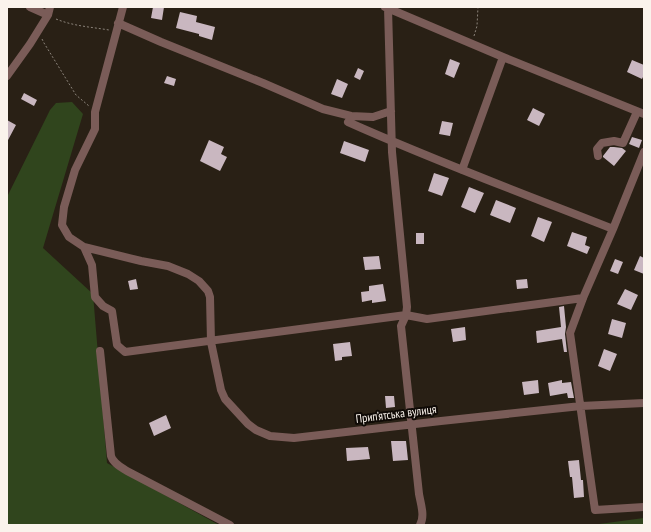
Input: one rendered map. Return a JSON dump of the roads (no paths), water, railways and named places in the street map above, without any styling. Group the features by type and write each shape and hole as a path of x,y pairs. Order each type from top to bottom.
{"street":[{"path":"30,7 48,16"},
{"path":"7,76 48,16 50,7"},
{"path":"123,7 95,112 95,129 75,170 64,207 62,225 69,237 84,247 92,265 95,297 103,306 112,311 118,345 124,352 211,342 406,315 427,319 583,298"},
{"path":"420,525 423,516 419,494 401,326 406,315 407,307 392,152 386,7 462,40 641,113 623,143 614,141 602,143 596,149 598,156"},
{"path":"117,27 323,109 351,116 373,117 391,111"},
{"path":"462,170 503,57"},
{"path":"348,122 392,142 613,229"},
{"path":"644,152 583,298 570,333 595,510 644,507"},
{"name":"Прип’ятська вулиця","path":"84,247 168,266 188,274 199,281 208,291 210,297 211,342 221,390 225,399 248,424 256,430 270,436 294,438 581,406 644,403"},
{"path":"100,352 112,460 127,471 230,525"}]}
